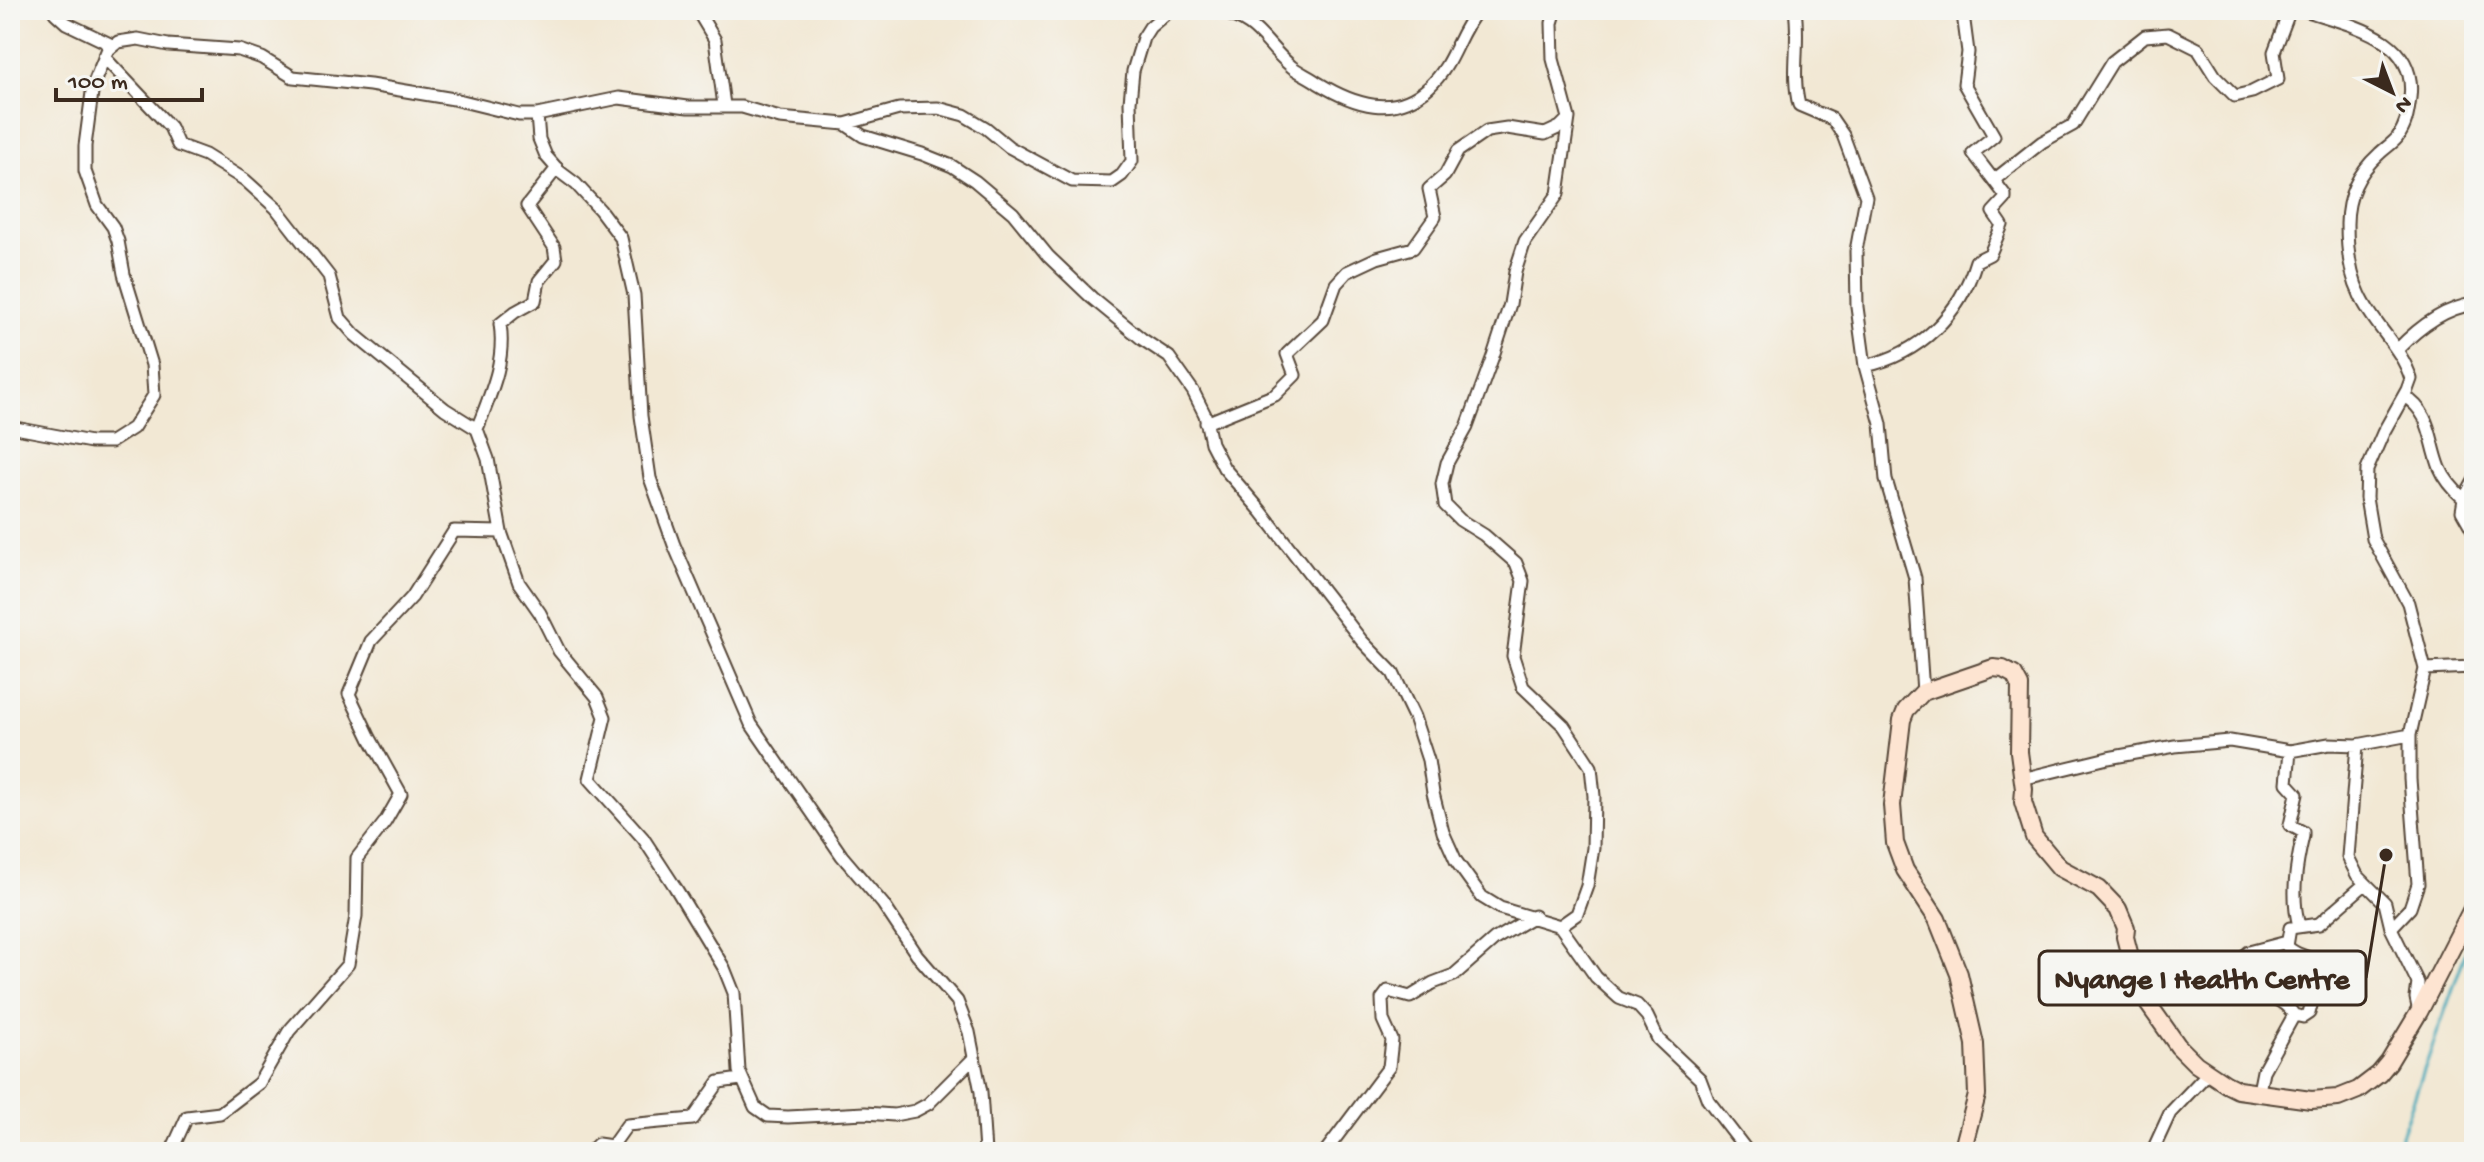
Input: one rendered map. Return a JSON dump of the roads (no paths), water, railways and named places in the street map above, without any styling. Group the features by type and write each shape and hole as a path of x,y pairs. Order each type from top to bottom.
{"main road":[{"path":"1962,1152 1977,1095 1975,1044 1959,974 1937,919 1905,870 1895,843 1892,805 1902,720 1906,710 1923,692 1993,668 2014,675 2021,692 2019,743 2025,814 2034,837 2060,868 2099,889 2118,909 2126,928 2125,937 2133,968 2149,1005 2178,1046 2208,1073 2238,1090 2321,1100 2351,1094 2384,1069 2419,1012 2474,905"}],"street":[{"path":"56,10 55,13 66,23 112,45"},
{"path":"697,10 715,40 724,105"},
{"path":"10,427 91,442 111,442 133,428 154,395 152,365 124,274 118,241 113,227 97,205 85,171 93,85 104,57 118,42 138,39 168,45 239,50 262,58 293,77 370,85 454,99 500,112 537,115 619,98 688,107 742,107 780,118 845,124 899,109 952,111 986,128 1009,147 1063,178 1100,183 1112,182 1122,175 1132,161 1130,102 1133,71 1143,38 1150,27 1170,10"},
{"path":"1215,10 1247,21 1295,69 1332,91 1358,104 1383,107 1399,105 1417,96 1445,72 1470,19 1478,10"},
{"path":"1556,10 1552,23 1553,59 1569,118 1558,194 1525,241 1515,272 1510,304 1493,356 1467,427 1447,463 1442,484 1445,505 1516,563 1523,581 1513,656 1523,687 1564,726 1591,767 1593,848 1587,886 1577,914 1560,926"},
{"path":"1795,10 1798,51 1794,85 1799,105 1832,119 1843,135 1866,197 1856,251 1857,307 1865,366 1881,424 1886,480 1915,578 1923,692"},
{"path":"1915,10 1922,10"},
{"path":"1865,366 1886,361 1913,348 1933,331 1967,289 1976,261 1990,254 2002,225 1993,212 2005,195 1973,153 1994,136 1964,84 1968,52 1963,14 1958,10"},
{"path":"1994,180 2042,142 2073,125 2112,62 2145,36 2168,34 2198,49 2215,76 2235,96 2252,92 2278,79 2274,52 2290,10"},
{"path":"2304,10 2352,23 2373,34 2391,48 2410,70 2412,84 2408,119 2396,139 2361,174 2350,201 2347,223 2351,271 2360,297 2397,350 2411,379 2367,470 2366,498 2373,539 2408,603 2425,669 2410,735 2418,884 2410,908 2391,928"},
{"path":"104,57 161,116 178,145 205,155 245,180 284,217 329,276 340,318 355,335 445,409 477,429 488,459 501,532 519,583 540,613 559,651 597,697 605,717 590,779 643,838 724,968 734,993 739,1071 755,1107 768,1116 894,1115 915,1111 928,1104 974,1058"},
{"path":"537,115 541,146 557,168 600,210 621,238 634,295 641,416 650,478 674,545 751,724 842,856 883,904 917,955 957,1001 969,1032 981,1092 985,1152"},
{"path":"1206,423 1275,395 1295,375 1287,354 1323,320 1336,284 1347,272 1377,258 1413,248 1435,217 1429,189 1445,175 1458,151 1487,131 1507,128 1545,134 1560,127 1569,118"},
{"path":"845,124 863,136 952,166 975,181 1013,213 1048,256 1092,298 1169,357 1193,391 1205,415 1211,443 1224,468 1362,641 1393,673 1414,717 1428,760 1443,832 1456,861 1482,897 1500,908 1560,926 1596,977 1619,998 1637,1005 1647,1016 1658,1039 1700,1079 1708,1100 1748,1152"},
{"path":"477,429 500,364 503,343 500,324 535,301 539,281 556,260 554,247 527,206 557,168"},
{"path":"2397,350 2441,314 2474,304"},
{"path":"2404,396 2418,405 2441,470 2452,488 2464,499"},
{"path":"2474,481 2464,499 2462,511 2474,532"},
{"path":"171,1152 187,1117 220,1113 259,1083 289,1031 348,964 356,916 357,858 385,822 401,794 349,694 371,641 412,597 454,531 501,532"},
{"path":"2425,669 2474,667"},
{"path":"2022,779 2120,756 2201,743 2230,741 2290,751 2329,744 2357,745 2410,735"},
{"path":"2357,745 2348,857 2365,884 2385,903 2391,928 2418,983 2416,998 2419,1012"},
{"path":"2290,751 2287,783 2297,794 2290,825 2303,832 2294,872 2295,912 2299,926"},
{"path":"2287,942 2274,943 2249,952 2242,958 2248,987 2260,997 2279,1000 2294,1015 2303,1017 2309,1013 2313,998 2307,989 2315,973 2315,962 2292,953 2287,942 2290,928 2319,924 2365,884"},
{"path":"1325,1152 1389,1067 1392,1040 1383,1020 1382,999 1388,991 1410,997 1454,975 1495,939 1534,916"},
{"path":"2259,1091 2263,1071 2294,1015"},
{"path":"2152,1152 2170,1113 2208,1073"},
{"path":"590,1152 598,1144 612,1146 627,1125 693,1119 719,1082 741,1079"}],"waterway":[{"path":"2395,1152 2474,929"}],"place":[{"name":"Nyange I Health Centre","path":"2386,855"}]}
